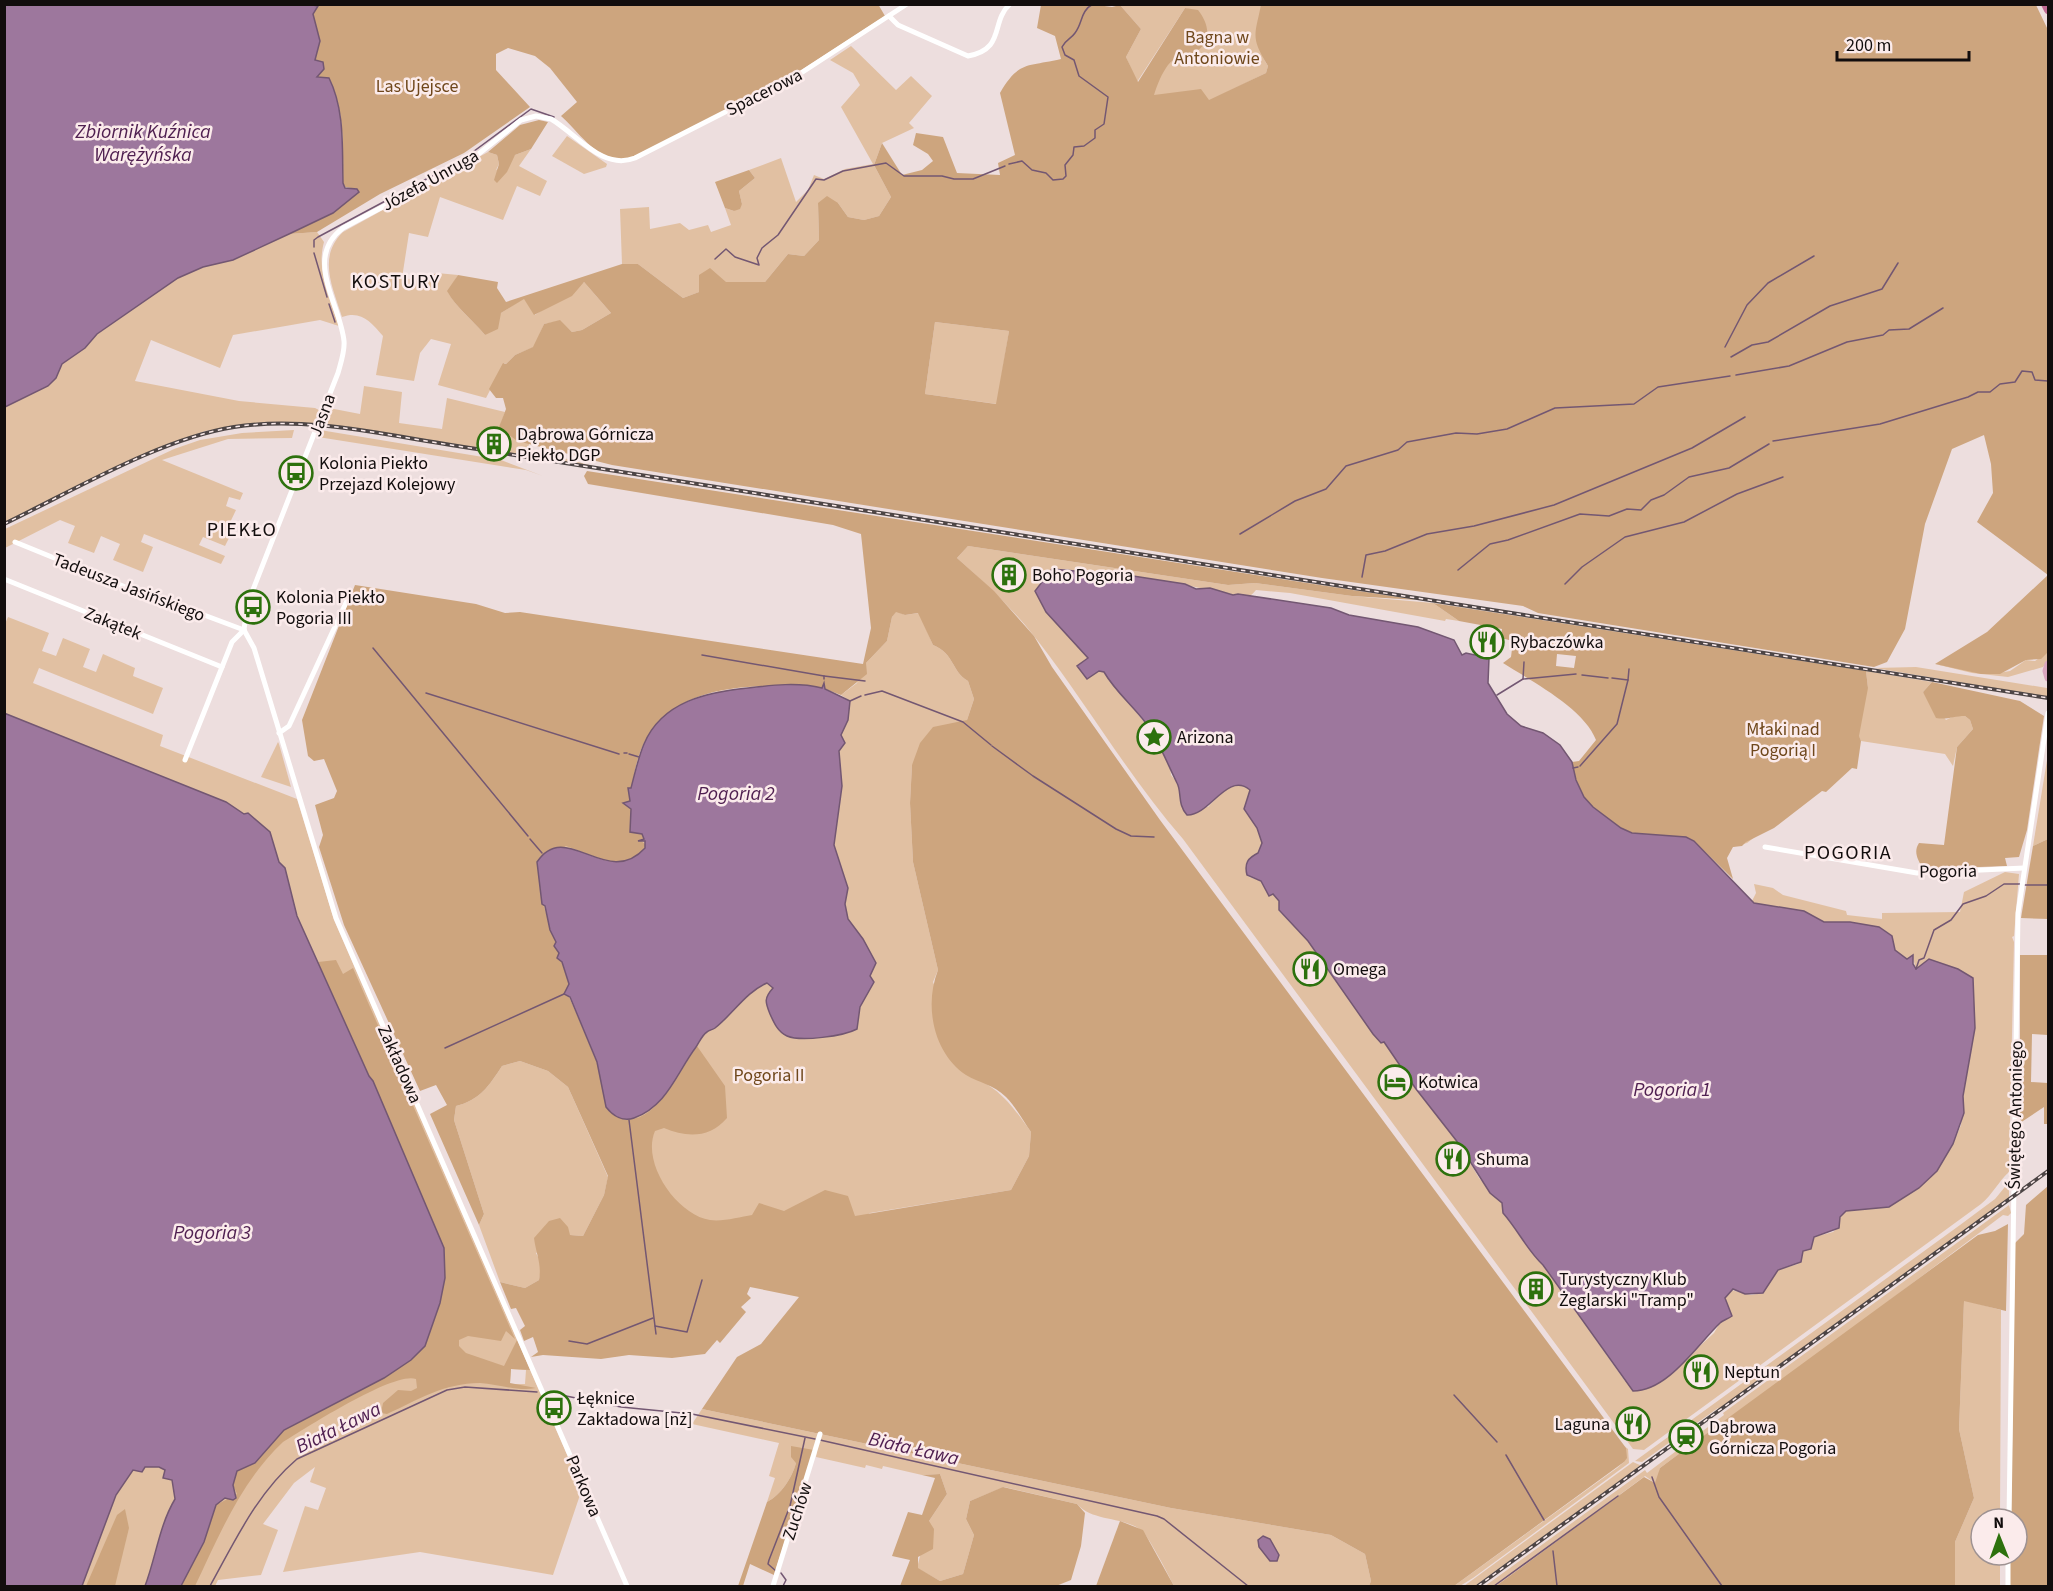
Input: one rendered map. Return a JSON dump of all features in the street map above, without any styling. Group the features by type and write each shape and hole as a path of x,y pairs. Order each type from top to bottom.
{"highway":[{"path":"2046,4 2049,10"}],"main road":[{"path":"2049,664 2046,669 2049,678"}],"street":[{"name":"Spacerowa","path":"612,161 635,158 773,88 818,64 907,4"},
{"path":"889,16 898,25 968,56 993,43 1002,13 1010,4"},
{"name":"Józefa Unruga","path":"332,299 323,261 327,246 334,235 343,228 471,160 521,120 536,116 551,119 612,161"},
{"name":"Jasna","path":"185,760 232,642 244,630 247,605 341,363 344,339 332,299"},
{"name":"Tadeusza Jasińskiego","path":"15,542 177,608 186,608 244,630"},
{"name":"Zakątek","path":"4,579 222,667"},
{"path":"279,733 289,726 350,594"},
{"name":"Zakładowa","path":"244,630 254,648 336,918 541,1386"},
{"name":"Świętego Antoniego","path":"2009,1507 2018,931 2022,880 2049,713"},
{"name":"Pogoria","path":"1765,847 1922,873 2024,868"},
{"name":"Parkowa","path":"541,1386 627,1587"},
{"name":"Zuchów","path":"773,1587 820,1435"},
{"path":"2008,1567 2008,1587"}],"green space":[{"name":"Las Ujejsce","path":"878,4 885,16 795,74 642,153 623,160 605,156 597,151 561,116 577,102 550,68 535,56 508,48 496,54 496,70 530,107 464,153 380,194 317,232 289,234 333,213 359,192 357,189 345,187 343,183 342,129 338,103 329,78 316,77 315,60 320,41 313,14 318,6 307,5"},
{"path":"1089,4 1112,7 1120,5 1141,29 1126,57 1138,82 1185,8 1198,10 1207,28 1204,44 1194,53 1171,62 1162,75 1154,95 1201,89 1209,100 1266,73 1268,66 1256,42 1261,5 2036,5 2048,30 2048,575 1977,522 1993,493 1991,464 1984,435 1952,449 1925,524 1905,629 1887,662 1874,667 1538,613 1523,606 1322,578 612,465 517,441 499,427 506,409 503,398 496,398 489,389 503,363 506,364 515,355 533,347 544,324 560,320 572,332 582,330 611,313 584,282 572,296 534,315 524,299 501,313 498,329 485,335 447,291 458,275 498,282 497,288 506,302 622,264 638,264 683,298 699,292 699,275 710,268 726,282 765,282 788,254 804,256 819,240 818,203 827,196 838,203 848,217 864,220 879,216 891,197 874,165 882,143 902,175 922,170 933,161 928,154 913,145 916,133 943,137 957,173 1000,175 998,163 1015,155 1000,93 1019,70 1061,59 1055,36 1037,28 1041,5","holes":["935,322 1009,331 996,404 925,394"]},
{"name":"Bagna w Antoniowie","path":"1120,5 1267,5 1260,19 1258,35 1261,51 1268,66 1266,73 1209,101 1143,99 1188,9 1185,8 1137,82 1126,57 1141,29"},
{"path":"851,46 896,90 911,76 932,96 909,123 914,128 882,143 874,165 891,197 879,216 864,220 848,217 838,203 818,204 819,240 804,256 788,254 765,282 726,282 683,298 638,264 622,264 620,209 649,207 650,229 680,223 689,230 708,225 711,232 731,225 725,208 734,211 742,204 739,191 755,178 749,170 781,158 796,202 808,190 814,175 824,179 845,169 873,164 841,107 860,85 853,73 830,60"},
{"path":"539,120 548,122 531,149 515,155 507,172 497,183 494,180 499,164 497,155 488,152 520,125"},
{"path":"567,136 607,164 606,167 584,174 552,156"},
{"path":"531,149 519,166 547,181 540,196 517,186 503,220 440,197 428,237 409,233 402,278 418,280 437,273 458,275 448,292 460,309 485,335 501,313 524,298 535,315 584,282 611,313 582,330 572,332 560,321 544,324 534,347 515,355 506,364 504,363 486,398 438,385 451,344 431,339 420,353 414,381 376,375 383,336 370,322 360,316 342,317 329,273 329,262 335,242 343,232 488,152 497,155 499,164 496,170 515,155"},
{"path":"749,170 755,178 739,191 742,204 740,209 734,211 725,208 715,182"},
{"path":"317,232 324,242 323,274 339,326 320,320 233,335 220,368 151,340 135,381 239,401 315,408 321,411 315,424 254,423 205,431 159,448 5,522 5,407 48,385 62,364 85,348 97,334 178,278 203,267 233,260 289,234"},
{"path":"935,322 1009,331 997,404 925,394"},
{"path":"364,386 402,392 399,423 442,429 447,398 505,412 501,423 517,441 529,443 529,451 603,468 322,425 329,408 360,414"},
{"path":"294,430 292,438 228,439 162,460 243,493 240,500 229,497 226,506 236,510 224,535 229,538 225,546 203,537 199,545 225,556 221,564 144,534 141,542 153,547 143,572 113,560 120,544 101,536 94,553 68,543 75,526 60,520 5,548 5,529 174,449 200,440 242,433"},
{"path":"320,430 501,460 543,476 526,470 318,437"},
{"path":"587,471 1417,600 1352,596 1255,583 1228,585 968,546 957,558 994,591 1034,636 1052,667 1160,820 1626,1448 1627,1458 1624,1462 1454,1586 1369,1586 1371,1581 1365,1554 1331,1535 1171,1508 702,1409 737,1357 761,1344 799,1297 750,1287 747,1294 751,1298 741,1307 746,1312 720,1343 717,1340 705,1354 672,1358 629,1355 601,1359 543,1355 531,1357 538,1352 533,1337 524,1341 520,1330 525,1326 516,1308 511,1309 500,1282 525,1288 539,1280 539,1264 534,1238 549,1221 560,1218 568,1227 570,1235 583,1236 604,1195 608,1176 568,1087 548,1071 520,1061 502,1066 478,1096 456,1106 454,1120 484,1214 479,1225 430,1114 447,1105 436,1085 420,1091 344,925 319,847 323,835 315,805 334,798 337,791 324,759 314,761 308,756 302,720 355,585 476,604 505,613 520,612 863,664 871,628 861,534 833,525 588,484 584,476","holes":["896,612 905,615 918,613 933,645 945,653 958,672 968,681 974,699 967,720 933,727 920,743 912,765 910,803 913,862 938,970 932,998 934,1027 939,1041 955,1066 966,1075 996,1089 1013,1105 1031,1132 1029,1156 1011,1190 855,1216 848,1196 825,1190 784,1211 759,1203 752,1215 710,1220 698,1216 674,1198 658,1172 653,1158 652,1144 655,1131 664,1128 690,1135 706,1133 720,1125 727,1118 725,1086 697,1046 676,1080 657,1104 647,1113 635,1118 623,1119 566,990 569,984 542,901 537,862 566,846 612,863 619,861 623,863 637,857 646,845 640,840 644,839 642,834 630,832 631,809 623,803 630,801 628,788 631,788 642,748 663,717 682,704 704,695 751,687 823,688 823,683 825,689 841,695 867,674 866,663 887,641 892,617"]},
{"path":"968,546 1228,585 1255,583 1352,596 1433,603 1459,621 1446,619 1445,621 1290,593 1256,590 1250,596 1245,596 1185,584 1064,569 1048,573 1037,593 1046,612 1088,658 1077,666 1087,679 1099,671 1104,672 1156,737 1170,766 1171,775 1179,785 1208,807 1232,787 1244,787 1250,790 1244,810 1257,828 1263,843 1258,854 1247,862 1246,869 1249,877 1261,881 1269,896 1273,894 1279,901 1279,911 1308,941 1373,1034 1384,1042 1416,1089 1459,1144 1479,1178 1502,1203 1503,1213 1543,1265 1625,1381 1690,1355 1714,1333 1721,1321 1732,1316 1725,1298 1731,1290 1751,1295 1763,1293 1778,1270 1798,1264 1803,1251 1811,1249 1814,1237 1833,1232 1840,1225 1840,1218 1846,1210 1889,1207 1919,1188 1937,1171 1961,1125 1963,1096 1975,1028 1973,978 1958,969 1916,969 1912,955 1907,959 1895,950 1890,934 1879,927 1850,922 1824,922 1804,911 1754,903 1752,901 1756,893 1754,884 1773,888 1783,895 1846,911 1847,915 1882,919 1882,913 1960,912 1964,892 2005,872 2019,874 2014,936 2012,937 2014,942 2009,1172 1981,1204 1644,1450 1633,1449 1183,839 1144,790 1053,661 1016,615 957,558"},
{"path":"2048,575 2048,652 2041,659 2026,660 2000,674 1981,674 1935,664 1987,632"},
{"name":"Młaki nad Pogorią I","path":"1433,603 1866,671 1868,688 1859,736 1861,741 1857,769 1852,768 1826,792 1822,791 1774,828 1742,846 1733,847 1727,858 1733,879 1694,841 1685,837 1632,833 1621,828 1593,807 1584,797 1576,780 1572,762 1579,761 1596,740 1590,728 1556,696 1503,663 1511,657 1513,641 1501,638 1502,629 1459,621","holes":["1557,654 1576,656 1574,668 1556,666"]},
{"name":"Pogoria II","path":"896,611 905,615 919,613 933,645 945,653 958,672 968,681 974,699 967,720 912,765 910,803 913,862 938,970 933,982 969,1076 989,1085 1018,1114 1031,1132 1029,1156 1011,1190 870,1213 750,1286 724,1322 541,915 535,848 620,786 718,691 760,687 779,688 850,701 841,695 857,683 866,663 887,641 892,617"},
{"name":"Pogoria 3","path":"8,617 49,633 42,651 56,656 63,638 90,649 83,667 96,672 103,654 135,668 133,676 163,688 153,714 39,668 33,683 163,735 160,746 297,799 334,920 582,1489 553,1575 420,1552 283,1572 305,1506 318,1510 326,1488 310,1482 315,1467 294,1483 263,1524 278,1530 261,1575 218,1580 215,1586 5,1586 4,626","holes":["511,1369 526,1370 525,1384 510,1384"]},
{"path":"2048,652 2048,661 2043,667 2008,677 1972,673 1935,664 1993,674 2010,671 2026,660 2035,661"},
{"path":"1916,667 2047,688 2048,697 1875,668"},
{"path":"1866,671 1932,682 1923,692 1946,720 1954,716 1965,716 1970,720 1973,729 1957,747 1953,766 1945,754 1861,741 1859,737 1805,798 1747,843 1721,850 1868,688"},
{"path":"1932,682 2020,701 2044,716 2027,830 2019,857 2005,858 2007,866 1923,869 1918,859 1916,850 1919,843 1944,845 1957,747 1973,729 1970,720 1965,716 1936,718 1923,692"},
{"path":"278,742 279,744 291,787 261,777"},
{"path":"2048,754 2048,839 2033,846"},
{"path":"2048,839 2048,919 2021,918 2033,846"},
{"path":"2020,955 2048,955 2048,1035 2032,1034 2031,1082 2048,1083 2048,1124 2044,1124 2044,1107 2020,1123"},
{"path":"336,960 343,974 353,968 515,1339 506,1331 501,1341 468,1336 459,1340 459,1346 466,1353 504,1366 517,1340 530,1370 511,1369 510,1383 536,1388 467,1384 443,1389 387,1414 381,1413 383,1403 398,1390 411,1391 417,1388 416,1379 405,1379 350,1402 283,1442 268,1457 232,1510 195,1586 181,1586 204,1542 216,1505 237,1494 233,1485 237,1471 255,1463 284,1430 384,1378 425,1346 440,1303 445,1278 444,1248 373,1081 318,962"},
{"path":"520,1061 548,1071 568,1087 608,1177 604,1195 583,1236 570,1235 536,1253 542,1265 539,1280 525,1288 500,1282 479,1225 484,1214 454,1120 456,1106 478,1096 502,1066"},
{"path":"2009,1182 2009,1198 1719,1410 1718,1408 1642,1462 1635,1461 1995,1199"},
{"path":"2048,1186 2048,1586 2010,1586 2010,1567 2029,1567 2029,1507 2011,1507 2015,1243 2024,1234 2026,1205"},
{"path":"2009,1205 2011,1213 2008,1216 2003,1215 1797,1370 1660,1468 1658,1481 1655,1483 1645,1476 1496,1586 1485,1586 1645,1470 1647,1473 1724,1415 1723,1413"},
{"path":"2008,1224 2006,1311 1964,1301 1959,1429 1974,1498 1955,1542 1955,1586 1496,1586 1644,1477 1655,1483 1660,1468 1978,1235 1995,1231"},
{"path":"1964,1300 2001,1310 2000,1507 1970,1507 1974,1498 1959,1429"},
{"path":"702,1409 1171,1508 1331,1535 1365,1554 1371,1581 1369,1586 1174,1586 1141,1530 1091,1514 1077,1504 1004,1487 970,1501 966,1519 974,1535 963,1574 940,1581 917,1568 929,1521 947,1494 940,1474 922,1475 883,1466 882,1469 866,1465 865,1468 816,1457 817,1451 796,1463 785,1486 767,1502 775,1478 769,1476 779,1443 692,1424"},
{"path":"1623,1445 1628,1449 1629,1463 1473,1578 1460,1586 1454,1586 1617,1468 1624,1462 1626,1448"},
{"path":"791,1446 814,1450 774,1575 750,1564 743,1586 738,1586 767,1502 781,1491 794,1469 796,1463 791,1457"},
{"path":"1633,1462 1642,1466 1475,1586 1464,1586"},
{"path":"940,1474 947,1494 929,1521 934,1529 933,1549 918,1557 918,1568 940,1581 963,1574 974,1535 966,1519 970,1501 1003,1487 1077,1504 1085,1513 1081,1546 1071,1580 1056,1586 900,1586 910,1560 892,1556 908,1512 922,1515 935,1478 922,1475"},
{"path":"125,1509 129,1528 115,1586 86,1586 117,1515"},
{"path":"1969,1510 1969,1567 2000,1567 2000,1586 1955,1586 1955,1542"},
{"path":"1120,1521 1143,1530 1174,1586 1096,1586"}],"water":[{"name":"Zbiornik Kuźnica Warężyńska","path":"307,4 318,6 313,14 320,41 315,60 323,62 324,69 317,77 329,78 338,103 342,129 343,183 345,188 357,189 359,192 333,213 289,234 233,260 203,267 178,278 97,334 85,348 62,364 56,378 48,386 5,407 5,5"},
{"name":"Pogoria 1","path":"1052,569 1133,576 1185,584 1196,589 1210,588 1233,595 1331,608 1349,615 1418,627 1454,640 1462,655 1466,653 1489,658 1488,683 1507,714 1521,726 1543,733 1560,745 1572,762 1576,780 1584,797 1593,807 1621,828 1632,833 1686,837 1694,841 1754,903 1804,911 1824,922 1850,922 1879,927 1892,936 1895,950 1907,959 1913,955 1913,964 1916,969 1929,959 1958,969 1973,978 1975,1028 1963,1096 1964,1113 1953,1144 1937,1171 1919,1188 1889,1207 1846,1211 1840,1217 1839,1228 1814,1237 1811,1249 1803,1251 1801,1262 1778,1270 1763,1293 1745,1294 1733,1289 1725,1298 1732,1316 1720,1323 1670,1375 1646,1389 1633,1391 1503,1213 1502,1203 1490,1193 1459,1144 1416,1089 1384,1042 1381,1043 1373,1034 1308,941 1279,910 1279,901 1273,894 1269,896 1261,881 1247,875 1248,861 1258,853 1262,843 1257,828 1244,809 1250,790 1242,786 1234,786 1203,809 1187,815 1182,807 1177,783 1159,744 1145,722 1104,672 1099,671 1087,679 1077,666 1088,658 1046,612 1035,591"},
{"name":"Pogoria 2","path":"824,683 825,689 850,701 848,720 841,735 845,743 839,751 842,786 834,845 848,888 845,904 848,919 863,939 876,963 870,976 874,982 860,1007 857,1029 822,1037 793,1038 787,1036 777,1027 768,1010 767,997 773,988 767,983 759,987 722,1022 704,1035 670,1088 655,1106 634,1118 618,1117 606,1107 597,1062 570,997 564,994 569,984 562,962 557,958 559,953 554,946 556,942 550,930 545,906 542,904 537,862 548,850 561,847 616,862 631,859 645,848 645,841 638,841 644,839 642,834 630,832 631,809 623,803 630,801 628,788 631,788 638,760 652,729 674,708 717,692 785,685 822,688"},
{"name":"Pogoria 3","path":"4,713 226,802 244,814 248,813 270,832 279,862 285,868 297,916 373,1081 444,1248 445,1278 440,1303 425,1346 411,1360 384,1378 284,1430 255,1463 237,1471 233,1485 236,1498 233,1500 225,1498 216,1505 204,1542 181,1586 145,1586 165,1520 175,1499 172,1480 163,1478 165,1470 159,1467 145,1467 142,1472 133,1470 116,1495 82,1586 5,1586"},
{"path":"1263,1536 1270,1539 1279,1555 1277,1561 1270,1561 1259,1547 1258,1540"}],"waterway":[{"path":"1009,164 1022,161 1032,170 1046,173 1053,180 1063,179 1066,176 1065,165 1073,155 1074,147 1084,146 1095,138 1095,130 1104,124 1108,97 1079,76 1074,60 1065,55 1062,47 1078,29 1086,10 1093,4"},
{"path":"314,247 314,240 318,237 462,160 531,109 554,117"},
{"path":"715,259 726,249 735,257 759,265 757,258 762,248 778,235 816,179 824,180 843,171 886,163 904,176 942,176 954,179 973,179 1005,166"},
{"path":"314,253 327,297"},
{"path":"1725,347 1747,305 1768,283 1814,256"},
{"path":"1731,357 1752,345 1768,342 1830,306 1882,289 1898,263"},
{"path":"329,304 335,322"},
{"path":"1736,375 1789,366 1847,342 1883,335 1889,330 1909,329 1943,308"},
{"path":"1773,441 1880,424 1978,392 1990,392 2000,384 2015,382 2022,371 2032,372 2035,380 2048,381"},
{"path":"1240,534 1295,501 1326,489 1346,466 1398,450 1407,442 1456,433 1477,434 1507,429 1555,408 1634,404 1658,387 1730,376"},
{"path":"1362,577 1366,555 1385,551 1427,534 1474,526 1554,505 1692,448 1745,417"},
{"path":"1458,570 1490,544 1508,540 1580,514 1609,516 1627,509 1641,510 1651,500 1664,495 1689,477 1729,468 1769,444"},
{"path":"1565,584 1582,567 1625,537 1684,522 1737,494 1783,477"},
{"path":"373,648 528,836"},
{"path":"702,655 824,676 824,679"},
{"path":"1523,679 1524,662"},
{"path":"1612,678 1628,680 1629,669"},
{"path":"1497,695 1523,679 1576,674"},
{"path":"1582,675 1608,678"},
{"path":"824,676 865,681"},
{"path":"1580,766 1617,724 1628,680"},
{"path":"865,695 882,691 963,722 991,745"},
{"path":"426,693 619,754"},
{"path":"850,701 861,696"},
{"path":"992,746 1033,776 1116,829 1131,836 1154,837"},
{"path":"629,754 639,757"},
{"path":"1573,768 1578,767"},
{"path":"530,839 542,853"},
{"name":"Pogoria","path":"1916,969 1919,960 1924,958 1934,930 1951,920 1963,904 1986,896 2004,884 2021,884"},
{"name":"Pogoria","path":"2025,885 2048,885"},
{"path":"445,1048 564,994"},
{"path":"629,1120 656,1334"},
{"path":"655,1326 687,1332 702,1280"},
{"path":"569,1341 587,1344 653,1318"},
{"name":"Biała Ława","path":"210,1586 258,1502 297,1459 447,1390 465,1387 537,1392"},
{"name":"Biała Ława","path":"551,1393 621,1407 692,1414 815,1439"},
{"path":"1454,1395 1497,1442"},
{"path":"776,1571 768,1564 790,1506 805,1438"},
{"name":"Biała Ława","path":"820,1440 1157,1516 1164,1519 1248,1586"},
{"path":"1506,1455 1544,1520"},
{"path":"1652,1477 1659,1497 1722,1586"},
{"path":"1494,1586 1618,1496"},
{"path":"1553,1551 1557,1586"},
{"path":"781,1573 786,1580 783,1586"}],"railway":[{"path":"4,524 146,454 205,433 261,424 315,425 2048,698"},
{"path":"1478,1586 2048,1171"}],"place":[{"name":"Dąbrowa Górnicza Piekło DGP","path":"494,444"},
{"name":"Kolonia Piekło Przejazd Kolejowy","path":"296,473"},
{"name":"Boho Pogoria","path":"1009,575"},
{"name":"Kolonia Piekło Pogoria III","path":"253,607"},
{"name":"Rybaczówka","path":"1487,642"},
{"name":"Arizona","path":"1154,737"},
{"name":"Omega","path":"1310,969"},
{"name":"Kotwica","path":"1395,1082"},
{"name":"Shuma","path":"1453,1159"},
{"name":"Turystyczny Klub Żeglarski \"Tramp\"","path":"1536,1289"},
{"name":"Neptun","path":"1701,1372"},
{"name":"Łęknice Zakładowa [nż]","path":"554,1408"},
{"name":"Laguna","path":"1633,1424"},
{"name":"Dąbrowa Górnicza Pogoria","path":"1686,1437"}],"district":[{"name":"KOSTURY","path":"396,281"},
{"name":"PIEKŁO","path":"242,529"},
{"name":"POGORIA","path":"1848,852"}]}
